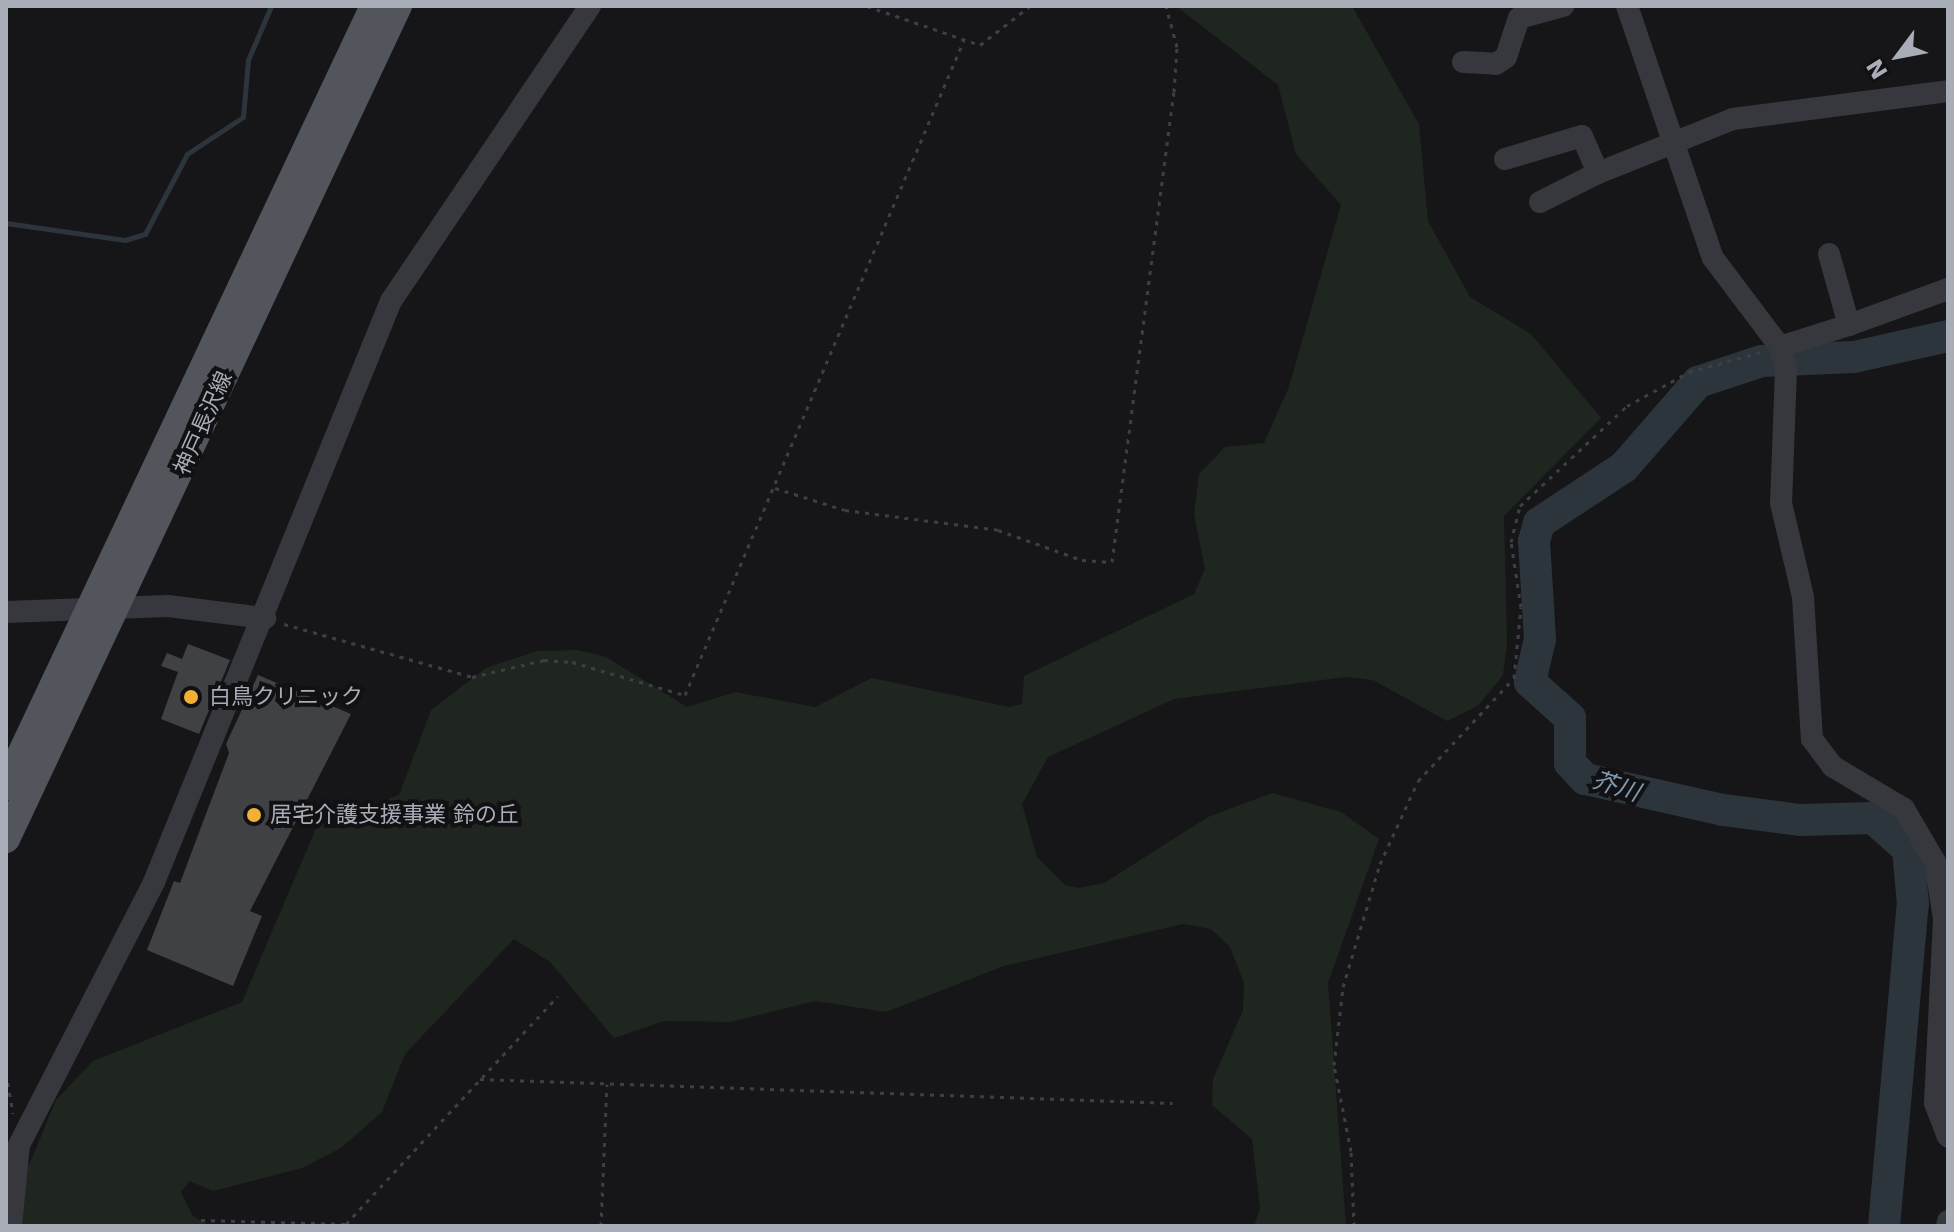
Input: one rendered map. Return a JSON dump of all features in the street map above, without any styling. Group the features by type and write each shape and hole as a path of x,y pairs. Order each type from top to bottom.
{"main road":[{"name":"神戸長沢線","path":"6,786 85,609 374,6"},
{"name":"神戸長沢線","path":"6,839 398,6"}],"street":[{"path":"11,1226 19,1145 154,882 265,618 391,301 590,6"},
{"path":"1463,62 1496,64 1506,57 1519,18 1563,6"},
{"path":"1627,6 1713,258 1782,356 1781,503 1803,597 1806,714 1812,739 1832,766 1904,809 1935,862 1944,919 1935,1103 1948,1137"},
{"path":"1540,202 1598,173 1733,119 1948,91"},
{"path":"1505,159 1582,136 1598,173"},
{"path":"1829,254 1849,325"},
{"path":"1782,356 1849,325 1948,289"},
{"path":"6,612 117,607 265,618"}],"path":[{"path":"867,6 980,45 1030,6"},
{"path":"775,488 845,510 998,530 1082,560 1112,562 1174,92 1177,47 1166,6"},
{"path":"265,618 472,677 544,660 572,662 685,695 964,40"},
{"path":"1354,1226 1351,1151 1334,1065 1343,987 1380,864 1418,781 1514,678 1521,607 1511,534 1520,506 1588,439 1651,392 1714,364 1782,356"},
{"path":"345,1225 558,996"},
{"path":"6,1073 19,1145"},
{"path":"480,1079 1173,1103"},
{"path":"601,1226 607,1084"},
{"path":"201,1220 527,1226"}],"shaded area":[{"path":"1176,6 1352,6 1419,124 1428,221 1470,297 1531,334 1601,418 1504,516 1507,645 1503,675 1479,705 1447,721 1373,680 1346,677 1174,699 1048,757 1022,804 1037,857 1065,885 1079,888 1104,883 1208,817 1272,793 1341,812 1379,839 1328,983 1346,1226 1254,1226 1260,1209 1252,1139 1212,1105 1213,1079 1243,1010 1244,983 1230,947 1211,929 1183,924 1004,966 886,1012 815,1001 731,1022 664,1021 614,1038 550,962 514,939 405,1054 382,1112 341,1148 302,1168 213,1191 189,1181 181,1192 193,1216 210,1226 6,1226 13,1182 30,1163 56,1100 93,1061 242,1002 317,826 399,795 431,710 486,668 537,651 578,650 606,657 687,707 735,692 815,707 872,678 1009,707 1022,704 1024,676 1194,594 1205,569 1194,514 1199,474 1225,447 1264,443 1289,387 1341,205 1296,154 1278,85"}],"building":[{"name":"白鳥クリニック","path":"188,644 230,660 199,734 161,719 178,672 161,666 167,653 182,659"},
{"name":"居宅介護支援事業 鈴の丘","path":"258,675 351,714 250,911 262,916 233,986 147,950 174,881 180,883 229,753 226,744"}],"waterway":[{"path":"6,223 125,240 145,234 187,154 243,117 248,60 271,6"},
{"name":"芥川","path":"1884,1226 1913,904 1908,849 1873,818 1800,820 1723,810 1585,779 1570,763 1570,718 1530,682 1540,639 1534,541 1539,523 1624,467 1698,382 1762,361 1854,357 1948,336"}],"place":[{"name":"白鳥クリニック","path":"191,697"},
{"name":"居宅介護支援事業 鈴の丘","path":"254,815"}]}
